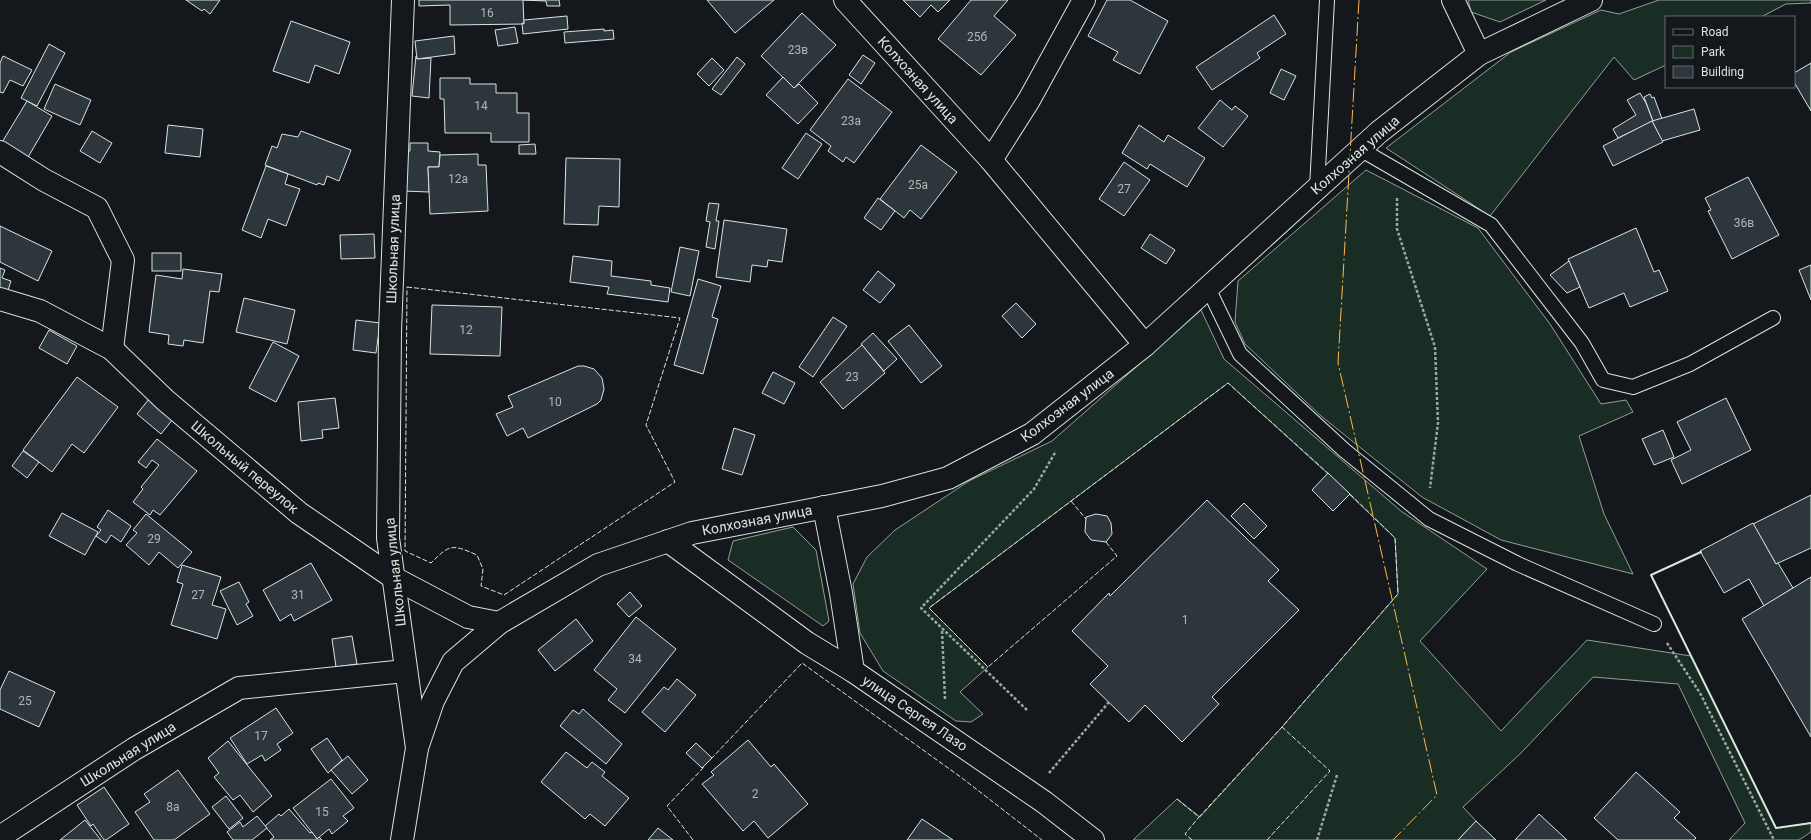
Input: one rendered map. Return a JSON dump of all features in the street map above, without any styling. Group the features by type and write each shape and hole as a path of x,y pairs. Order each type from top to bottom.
{"street":[{"name":"Школьная улица","path":"0,837 134,749 239,688 405,671 388,538 390,331 402,0"},
{"name":"Колхозная улица","path":"845,0 992,160 1145,346"},
{"path":"992,160 1029,100 1084,0"},
{"path":"1453,0 1479,54"},
{"name":"Колхозная улица","path":"402,840 417,748 432,701 453,662 499,623 598,565 692,533 882,496 948,478 1032,434 1145,346 1379,132 1479,54 1591,0"},
{"path":"0,152 44,180 97,208 123,260 112,349"},
{"name":"Школьный переулок","path":"0,300 40,311 112,349 165,400 299,513 394,578 468,617 499,623"},
{"name":"улица Сергея Лазо","path":"824,507 841,593 853,671 1031,793 1093,840"},
{"path":"668,541 807,643 853,671"},
{"name":"Колхозная улица","path":"405,671 417,748"}],"lane":[{"path":"1317,188 1327,0"},
{"path":"1360,150 1491,225 1582,343 1603,380 1633,387 1690,364 1773,318"},
{"path":"1208,288 1240,354 1344,450 1426,517 1518,564 1654,624"}],"path":[{"path":"1397,171 1397,229 1435,347 1438,423 1426,517"},
{"path":"1027,710 920,608 1034,489 1058,449"},
{"path":"1654,624 1700,693 1774,840"},
{"path":"942,630 946,734"},
{"path":"1031,793 1109,702"},
{"path":"1317,840 1337,775"}],"green space":[{"path":"1468,0 1546,0 1500,22 1471,12"},
{"path":"1659,0 1811,0 1811,3 1786,4 1763,16 1665,16 1665,65 1634,80 1614,57 1490,216 1386,148 1511,52 1601,10 1619,14"},
{"path":"1366,170 1478,228 1550,324 1601,404 1626,400 1633,412 1579,436 1604,514 1633,574 1501,540 1422,497 1321,416 1245,344 1235,322 1238,281"},
{"path":"1201,310 1224,359 1401,511 1487,569 1420,641 1501,731 1587,640 1691,656 1776,828 1811,823 1811,832 1799,840 1729,840 1745,823 1678,684 1593,677 1521,753 1463,807 1476,821 1458,840 1133,840 1177,799 1200,817 1282,727 1398,594 1395,538 1328,474 1228,383 929,608 988,667 960,692 983,714 971,722 956,721 883,671 860,633 853,584 867,557 895,530 969,481 1052,441"},
{"path":"793,527 816,550 829,621 823,626 728,560 733,541"}],"building":[{"path":"186,0 220,0 210,14 204,9 202,11"},
{"path":"419,0 523,0 524,24 450,25 450,5 419,6"},
{"path":"523,0 559,0 560,6 547,6 546,1"},
{"path":"707,0 774,0 735,33"},
{"path":"903,0 950,0 938,12 931,5 920,17"},
{"path":"971,0 1008,0 994,16 1016,35 981,75 938,39"},
{"path":"1107,0 1130,0 1168,21 1140,74 1113,60 1118,52 1088,36"},
{"path":"802,13 836,45 794,88 761,56"},
{"path":"1274,15 1286,34 1257,53 1260,58 1212,90 1196,67"},
{"path":"567,16 568,29 523,34 522,23 524,24 524,20"},
{"path":"291,21 350,42 339,74 315,65 309,83 273,71"},
{"path":"515,27 518,43 498,46 495,30"},
{"path":"604,29 604,31 613,30 614,39 565,43 564,32"},
{"path":"454,36 455,54 417,59 415,41"},
{"path":"49,44 65,53 37,106 21,98"},
{"path":"863,55 875,63 861,84 849,75"},
{"path":"3,56 32,70 23,86 10,80 3,93 0,92 0,63"},
{"path":"416,56 417,59 431,58 429,98 412,96"},
{"path":"737,57 745,64 721,95 712,89"},
{"path":"712,58 724,70 709,86 697,74"},
{"path":"1811,63 1811,111 1795,84 1795,72"},
{"path":"1281,69 1296,76 1284,100 1270,93"},
{"path":"783,77 794,88 799,84 818,103 798,124 766,95"},
{"path":"440,78 470,78 470,84 496,84 496,93 517,93 517,113 529,113 529,142 491,142 491,133 445,133 444,99 440,99"},
{"path":"848,79 892,112 854,163 846,157 843,162 828,151 831,146 810,130"},
{"path":"55,84 91,100 80,125 44,109"},
{"path":"1640,93 1646,103 1653,121 1618,138 1613,129 1636,115 1627,100"},
{"path":"1650,94 1652,98 1654,97 1662,119 1653,121 1644,97"},
{"path":"1220,100 1232,110 1235,106 1248,116 1223,147 1198,128"},
{"path":"27,101 52,116 27,159 1,144"},
{"path":"1694,109 1700,130 1662,141 1652,121"},
{"path":"1652,121 1663,142 1613,166 1603,146"},
{"path":"168,125 203,129 200,157 165,153"},
{"path":"1139,125 1164,142 1168,135 1205,158 1187,187 1150,164 1147,169 1122,153"},
{"path":"92,131 112,143 100,163 80,151"},
{"path":"301,131 351,150 339,181 327,176 324,185 318,183 317,185 265,165 272,146 277,148 282,134 298,137"},
{"path":"806,133 822,144 798,179 782,168"},
{"path":"410,143 428,143 428,151 440,152 439,167 428,167 429,192 403,191 403,152 410,151"},
{"path":"535,144 536,154 519,154 519,145"},
{"path":"921,145 957,172 921,219 910,210 904,218 880,199"},
{"path":"478,154 478,165 486,165 488,211 430,214 428,167 439,167 440,155"},
{"path":"566,158 620,159 619,207 599,206 598,225 564,224"},
{"path":"1124,162 1150,180 1124,216 1099,199"},
{"path":"266,166 288,174 285,184 300,189 286,226 268,219 261,238 242,230"},
{"path":"1748,177 1779,235 1732,259 1708,211 1711,210 1705,198"},
{"path":"878,198 895,211 881,230 864,218"},
{"path":"709,203 719,204 716,221 719,221 715,249 706,247 710,222 706,221"},
{"path":"724,220 787,229 782,262 768,260 767,267 752,265 750,282 716,277"},
{"path":"0,226 52,251 38,281 0,262"},
{"path":"1636,228 1654,272 1659,270 1668,291 1630,307 1624,293 1589,308 1568,259"},
{"path":"374,234 375,258 341,259 340,235"},
{"path":"1150,234 1175,250 1166,264 1141,248"},
{"path":"680,247 699,251 690,296 671,292"},
{"path":"152,253 181,253 181,271 152,271"},
{"path":"573,256 612,261 611,276 651,281 651,285 670,288 668,302 607,294 609,287 570,282"},
{"path":"1569,261 1580,287 1567,293 1550,275"},
{"path":"1811,265 1811,300 1799,270"},
{"path":"0,268 5,270 2,278 11,281 6,296 0,294"},
{"path":"183,269 222,274 219,292 210,291 203,343 184,340 183,346 168,344 169,335 149,332 156,275 182,279"},
{"path":"878,271 895,285 880,303 863,290"},
{"path":"698,279 721,286 712,317 718,319 703,374 674,365"},
{"path":"244,298 295,310 287,344 236,332"},
{"path":"1016,303 1036,324 1022,338 1002,316"},
{"path":"432,305 502,307 500,356 430,354"},
{"path":"833,317 847,326 813,377 799,367"},
{"path":"356,320 380,323 376,353 353,350"},
{"path":"909,325 942,366 921,383 888,341"},
{"path":"49,330 77,346 67,364 39,348"},
{"path":"873,333 897,359 884,371 861,344"},
{"path":"273,342 299,356 276,402 249,388"},
{"path":"862,345 885,373 843,409 820,382"},
{"path":"578,366 594,369 602,378 604,389 601,400 597,404 528,438 523,428 507,436 496,414 513,407 508,396"},
{"path":"773,372 795,383 784,404 762,393"},
{"path":"77,377 118,407 84,453 72,444 52,472 23,450"},
{"path":"335,398 339,428 322,430 323,438 301,441 298,402"},
{"path":"1726,398 1751,450 1682,484 1671,460 1691,450 1677,422"},
{"path":"149,399 173,419 161,434 137,414"},
{"path":"734,428 755,435 742,475 722,469"},
{"path":"1663,430 1674,457 1654,465 1642,439"},
{"path":"157,439 197,471 160,515 153,510 150,515 133,502 143,489 141,487 159,465 152,460 146,468 138,462"},
{"path":"23,451 39,462 27,478 12,466"},
{"path":"1328,473 1350,494 1333,511 1312,490"},
{"path":"1811,495 1811,548 1776,564 1753,524"},
{"path":"1207,500 1279,570 1268,581 1299,610 1212,697 1219,704 1182,742 1145,705 1129,722 1090,684 1108,666 1072,631 1109,593 1110,596"},
{"path":"1244,503 1267,526 1254,539 1231,516"},
{"path":"108,510 131,526 121,542 111,535 106,543 96,536 101,530 97,527"},
{"path":"62,513 98,532 85,555 49,536"},
{"path":"146,514 192,552 178,568 159,552 149,565 126,545 137,533 133,530"},
{"path":"1096,514 1107,516 1111,523 1112,534 1106,542 1091,540 1085,532 1086,517"},
{"path":"1753,523 1776,564 1778,563 1793,588 1764,606 1749,579 1724,593 1700,551"},
{"path":"311,563 332,600 294,621 291,614 280,621 263,590"},
{"path":"182,565 221,577 212,605 226,609 217,639 171,625 183,584 177,582"},
{"path":"1811,577 1811,737 1742,619"},
{"path":"239,582 249,602 246,604 253,616 237,625 220,591"},
{"path":"630,592 642,606 629,617 617,604"},
{"path":"636,617 676,649 625,713 608,700 617,689 594,670"},
{"path":"576,619 593,641 555,671 538,650"},
{"path":"352,636 357,664 336,667 332,639"},
{"path":"9,671 55,692 39,727 0,709 0,690"},
{"path":"677,679 696,695 665,732 642,712 664,687 668,690"},
{"path":"276,708 293,733 277,744 281,750 265,761 262,755 247,764 230,738"},
{"path":"583,709 622,744 606,764 560,726 573,710 579,714"},
{"path":"327,738 342,760 328,773 311,749"},
{"path":"748,740 771,767 774,764 808,804 768,838 754,821 743,831 702,784 714,775 711,772"},
{"path":"228,741 272,796 253,812 240,795 233,800 214,777 219,773 208,758"},
{"path":"696,743 712,758 702,768 686,753"},
{"path":"566,752 587,768 592,762 605,772 602,776 629,798 605,826 590,814 585,819 541,782"},
{"path":"348,756 368,780 352,794 331,770"},
{"path":"178,770 210,814 174,840 154,840 135,812 150,802 144,794"},
{"path":"1636,772 1680,812 1674,818 1696,838 1694,840 1618,840 1594,818"},
{"path":"331,779 354,808 343,816 348,821 332,834 329,829 317,839 293,808"},
{"path":"104,787 129,824 106,840 104,840 93,824 91,826 77,805"},
{"path":"226,796 243,818 229,829 212,807"},
{"path":"289,809 310,833 312,832 317,839 319,837 322,840 270,840 274,837 265,826 279,814 281,816"},
{"path":"1539,814 1567,840 1515,840"},
{"path":"257,816 267,828 252,840 233,840 227,832 240,822 243,827"},
{"path":"922,819 953,840 907,840"},
{"path":"85,820 101,840 60,840"},
{"path":"1476,821 1496,840 1458,840"},
{"path":"658,828 673,840 648,840"}],"fence":[{"path":"407,287 680,318 646,425 675,482 504,595 481,586 483,569 477,555 462,549 452,548 447,549 431,563 405,551 407,287"},
{"path":"1106,542 1117,556 988,667 929,608 1228,383 1330,475"},
{"path":"1177,799 1199,817 1282,727 1398,594 1395,538 1349,493"},
{"path":"1071,501 1086,519"},
{"path":"711,759 802,663 962,778 1042,840"},
{"path":"1267,840 1330,771 1282,727"},
{"path":"693,840 667,806 705,766"},
{"path":"1192,840 1185,834 1199,817"}],"wall":[{"path":"1701,552 1651,575 1776,828 1811,823"}],"power":[{"path":"1359,0 1338,363 1437,795 1393,840"}]}
